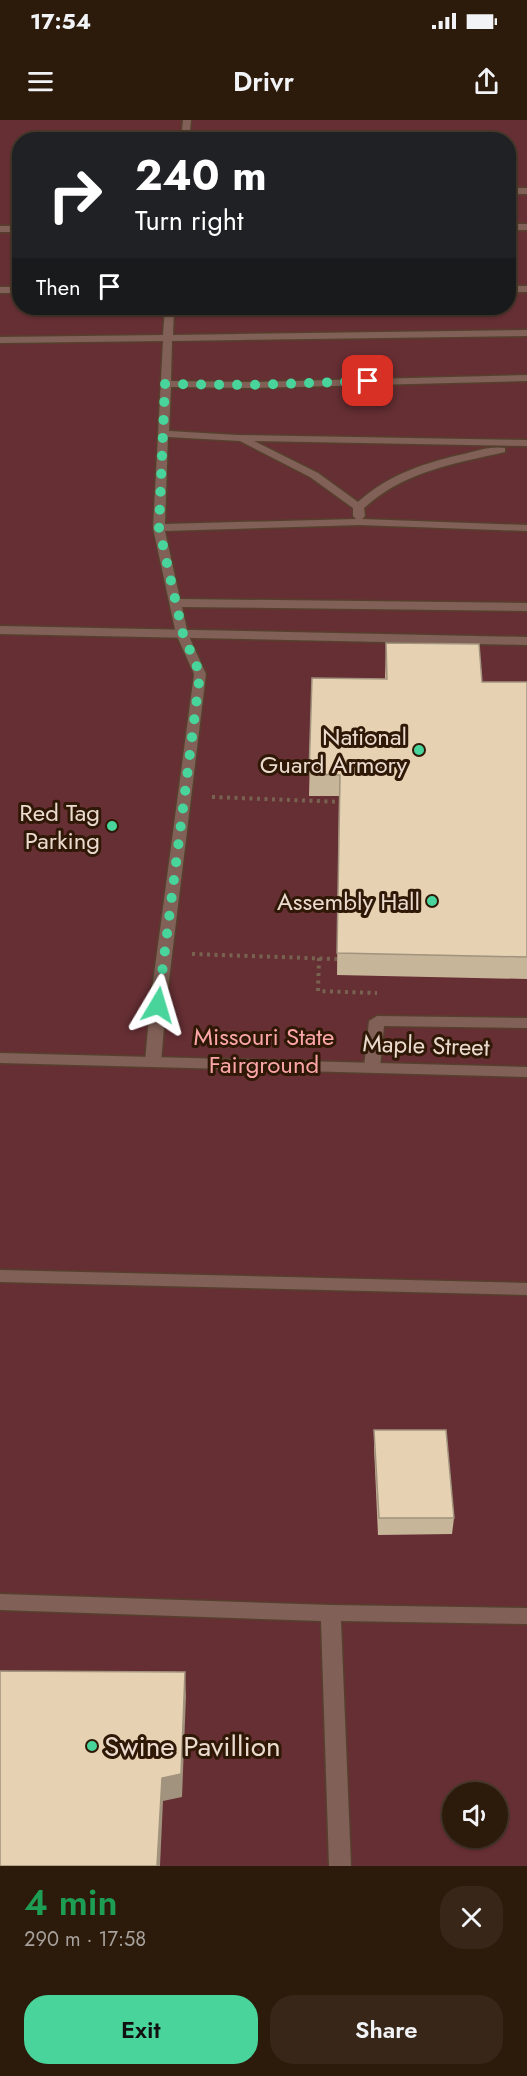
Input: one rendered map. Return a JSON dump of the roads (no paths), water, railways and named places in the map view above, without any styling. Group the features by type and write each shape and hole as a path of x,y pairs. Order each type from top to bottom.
{"street":[{"path":"153,1062 200,674 183,634 159,528 169,315"},
{"path":"0,340 167,340 527,333"},
{"path":"165,384 250,385 527,378"},
{"path":"163,434 237,438 527,444"},
{"path":"237,438 314,475 358,507 360,522"},
{"path":"358,507 384,486 414,473 476,454 527,444"},
{"path":"159,528 360,522 527,528"},
{"path":"176,603 527,607"},
{"path":"0,630 527,641"},
{"path":"372,1067 377,1020 527,1023"},
{"name":"Maple Street","path":"0,1058 527,1072"},
{"path":"0,1276 527,1289"},
{"path":"0,1602 331,1614 527,1616"},
{"path":"331,1614 340,1866"}],"place":[{"name":"National Guard Armory","path":"419,750"},
{"name":"Red Tag Parking","path":"112,826"},
{"name":"Assembly Hall","path":"432,901"},
{"name":"Swine Pavillion","path":"92,1746"}],"park label":[{"name":"Missouri State Fairground","path":"264,1050"}]}
